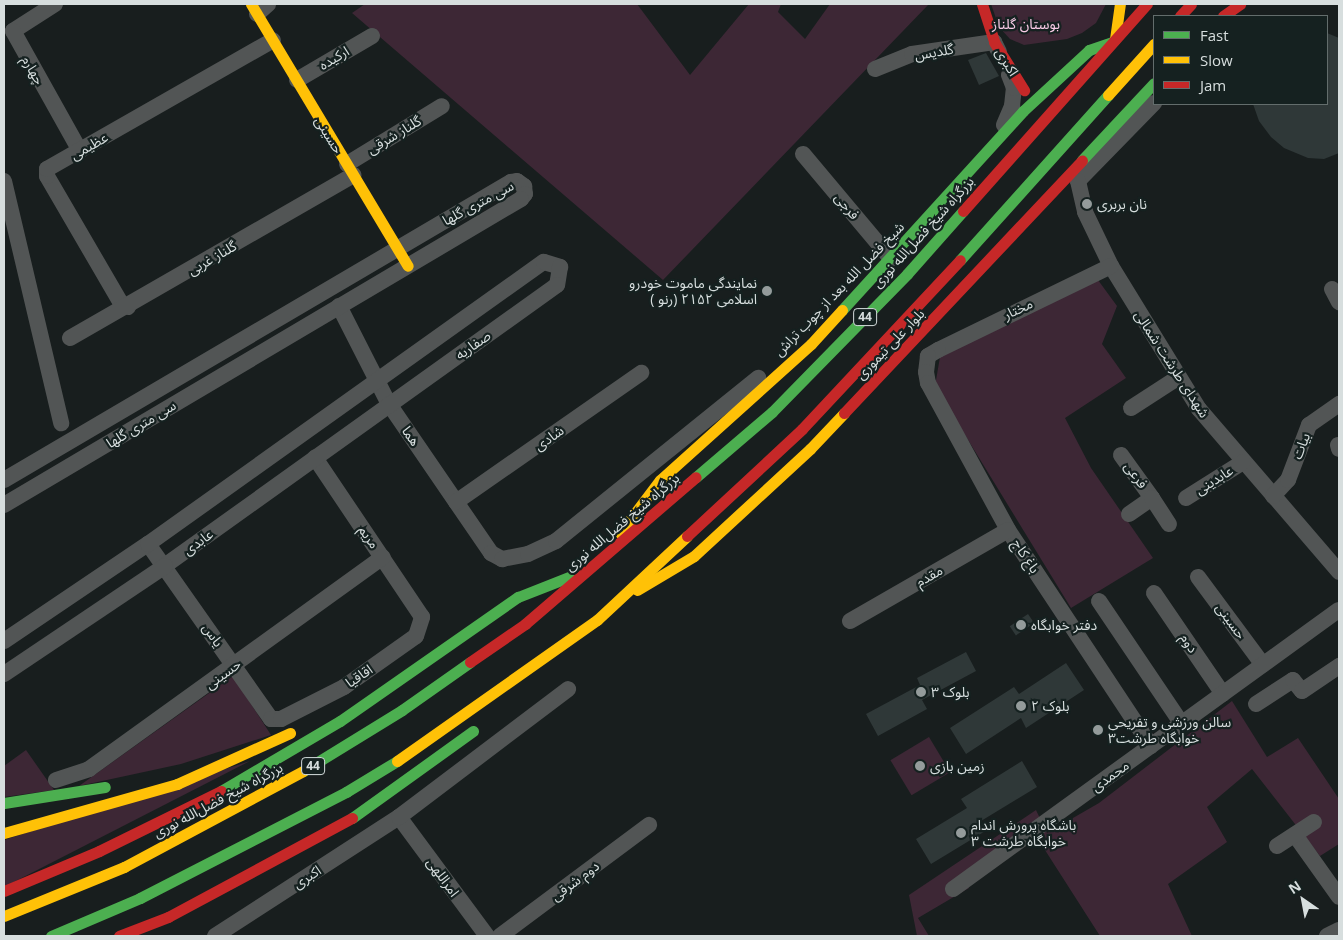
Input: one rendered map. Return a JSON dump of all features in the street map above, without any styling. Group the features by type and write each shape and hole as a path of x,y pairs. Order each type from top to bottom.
{"main road":[{"name":"اکبری","path":"982,4 994,42 1024,90"},
{"path":"1114,40 1120,4"},
{"name":"بزرگراه شیخ فضل‌الله نوری","path":"4,916 132,863 339,750 457,674 525,624 594,567 772,412 907,274 1146,4"},
{"path":"1181,15 1191,4"},
{"path":"1224,15 1240,4"},
{"name":"حسینی","path":"259,7 273,40 408,266"},
{"name":"شیخ فضل الله بعد از چوب تراش","path":"594,567 660,480 811,344 891,259 1001,134 1088,50 1114,40"},
{"name":"44","path":"51,936 140,898 346,792 421,746 596,620 716,512 842,388 1020,196 1153,45"},
{"name":"بلوار علی تیموری","path":"624,596 655,582 694,556 810,449 1153,84"},
{"path":"4,891 99,851 224,789 325,730 518,598 594,567"},
{"path":"537,678 596,620"},
{"path":"4,833 177,784 371,698"},
{"path":"276,873 479,726"},
{"path":"149,778 247,752"},
{"path":"4,803 116,785"},
{"path":"133,936 340,827"},
{"path":"119,936 168,917"}],"street":[{"name":"چهارم","path":"54,4 12,31 80,151"},
{"name":"ارکیده","path":"297,80 372,36"},
{"name":"عظیمی","path":"128,307 122,305 47,176 47,169 273,40"},
{"name":"گلدیس","path":"875,69 912,54 994,42"},
{"path":"994,42 1014,88 1012,106 1001,134"},
{"name":"شهدای طرشت شمالی","path":"1153,104 1077,179 1085,212 1111,266 1199,409 1272,496 1336,564"},
{"name":"گلناز شرقی","path":"350,170 442,106"},
{"name":"فرجی","path":"803,154 891,259"},
{"name":"گلناز غربی","path":"70,338 128,307 350,170"},
{"path":"4,181 8,219 61,423"},
{"name":"سی متری گلها","path":"4,480 511,182 517,181 524,186 525,194 521,199 4,505"},
{"name":"صفاریه","path":"377,383 544,262 560,267 557,285 388,404"},
{"name":"مختار","path":"928,356 1007,314 1111,266"},
{"name":"هما","path":"339,306 388,404 496,556 508,560 556,541 766,372 811,344"},
{"name":"باغ کاج","path":"928,356 928,383 1008,530 1151,746"},
{"name":"شادی","path":"456,502 641,373"},
{"path":"1132,408 1179,377"},
{"name":"عابدی","path":"4,641 148,544 377,383"},
{"name":"عابدی","path":"4,674 165,566 388,404"},
{"name":"بیات","path":"1272,496 1288,480 1309,425 1339,404"},
{"name":"فرعی","path":"1121,455 1152,498 1129,514"},
{"name":"مریم","path":"315,458 422,617"},
{"name":"عابدینی","path":"1186,498 1243,462"},
{"path":"1152,498 1169,524"},
{"name":"مقدم","path":"850,621 1008,530"},
{"name":"یاس","path":"148,544 272,719 281,719"},
{"name":"حسینی","path":"56,780 89,769 383,558"},
{"name":"حسینی","path":"1198,577 1263,665"},
{"name":"دوم","path":"1154,593 1223,694"},
{"path":"1100,601 1182,724"},
{"name":"محمدی","path":"953,889 1339,610"},
{"name":"اقاقیا","path":"281,719 344,687 416,636 422,617"},
{"path":"1256,704 1292,680 1302,691 1339,666"},
{"name":"اکبری","path":"215,936 399,817 568,689"},
{"name":"امراللهی","path":"399,817 487,936"},
{"path":"1277,846 1314,822"},
{"name":"دوم شرقی","path":"500,936 649,826"},
{"path":"1295,835 1339,897"},
{"path":"1327,936 1339,930"}],"green space":[{"path":"365,4 637,4 690,75 749,4 781,4 778,12 805,39 830,4 929,4 663,280 352,13"},
{"name":"بوستان گلناز","path":"991,4 1106,4 1096,23 1082,33 1067,39 1024,45 1010,39 999,27"},
{"path":"1098,280 1117,306 1102,344 1126,378 1065,418 1091,468 1153,558 1071,608 935,386 940,357"},
{"path":"233,676 271,735 181,764 79,786"},
{"path":"1232,701 1267,757 1298,738 1339,799 1339,844 1320,856 1252,769 1207,807 1227,842 1168,884 1192,936 1100,936 1036,836 963,876 969,888 918,918 929,936 917,936 909,895 1036,810 1047,833 1099,803"},
{"name":"زمین بازی","path":"929,737 950,772 912,795 890,760"},
{"path":"26,750 54,790 4,797 4,766"},
{"path":"250,761 4,887 4,840"}],"building":[{"path":"1328,33 1339,38 1339,153 1324,159 1308,158 1284,148 1271,137 1259,121 1253,105 1328,105"},
{"path":"986,53 999,76 979,85 968,60"},
{"name":"دفتر خوابگاه","path":"1028,614 1034,623 1016,635 1010,626"},
{"name":"بلوک ۳","path":"966,652 976,671 922,700 927,709 878,736 866,714 920,685 917,678"},
{"name":"بلوک ۲","path":"1066,663 1084,690 1026,728 1021,718 966,754 950,728 1014,687 1019,694"},
{"path":"1022,761 1037,787 981,821 987,830 931,864 916,839 967,808 961,799"}],"traffic: fast":[{"path":"842,310 1023,111 1089,50 1112,42"},
{"path":"1082,160 1153,84"},
{"path":"960,260 1108,95"},
{"path":"696,477 772,412 907,274 963,211"},
{"path":"221,791 340,721 518,597 569,577"},
{"path":"303,771 402,710 470,662"},
{"path":"352,818 473,731"},
{"path":"51,936 140,898 346,792 397,761"},
{"path":"4,803 105,787"}],"traffic: slow":[{"path":"251,4 408,266"},
{"path":"1115,39 1120,4"},
{"path":"1108,95 1153,45"},
{"path":"620,533 660,480 811,344 842,310"},
{"path":"637,590 694,556 810,449 844,413"},
{"path":"397,761 597,620 687,536"},
{"path":"4,833 177,784 290,733"},
{"path":"4,916 124,867 303,771"}],"traffic: jam":[{"path":"982,4 994,42 1024,90"},
{"path":"963,211 1147,4"},
{"path":"1181,15 1191,4"},
{"path":"1224,15 1240,4"},
{"path":"844,413 1082,160"},
{"path":"687,536 802,429 960,260"},
{"path":"470,662 525,624 696,477"},
{"path":"4,891 99,851 221,791"},
{"path":"119,936 168,917 352,818"}],"place":[{"name":"نان بربری","path":"1087,204"},
{"name":"نمایندگی ماموت خودرو ( رنو) اسلامی ۲۱۵۲","path":"767,291"},
{"name":"دفتر خوابگاه","path":"1021,625"},
{"name":"بلوک ۳","path":"921,692"},
{"name":"بلوک ۲","path":"1021,706"},
{"name":"سالن ورزشی و تفریحی خوابگاه طرشت۳","path":"1098,730"},
{"name":"زمین بازی","path":"920,766"},
{"name":"باشگاه پرورش اندام خوابگاه طرشت ۳","path":"961,833"}]}
